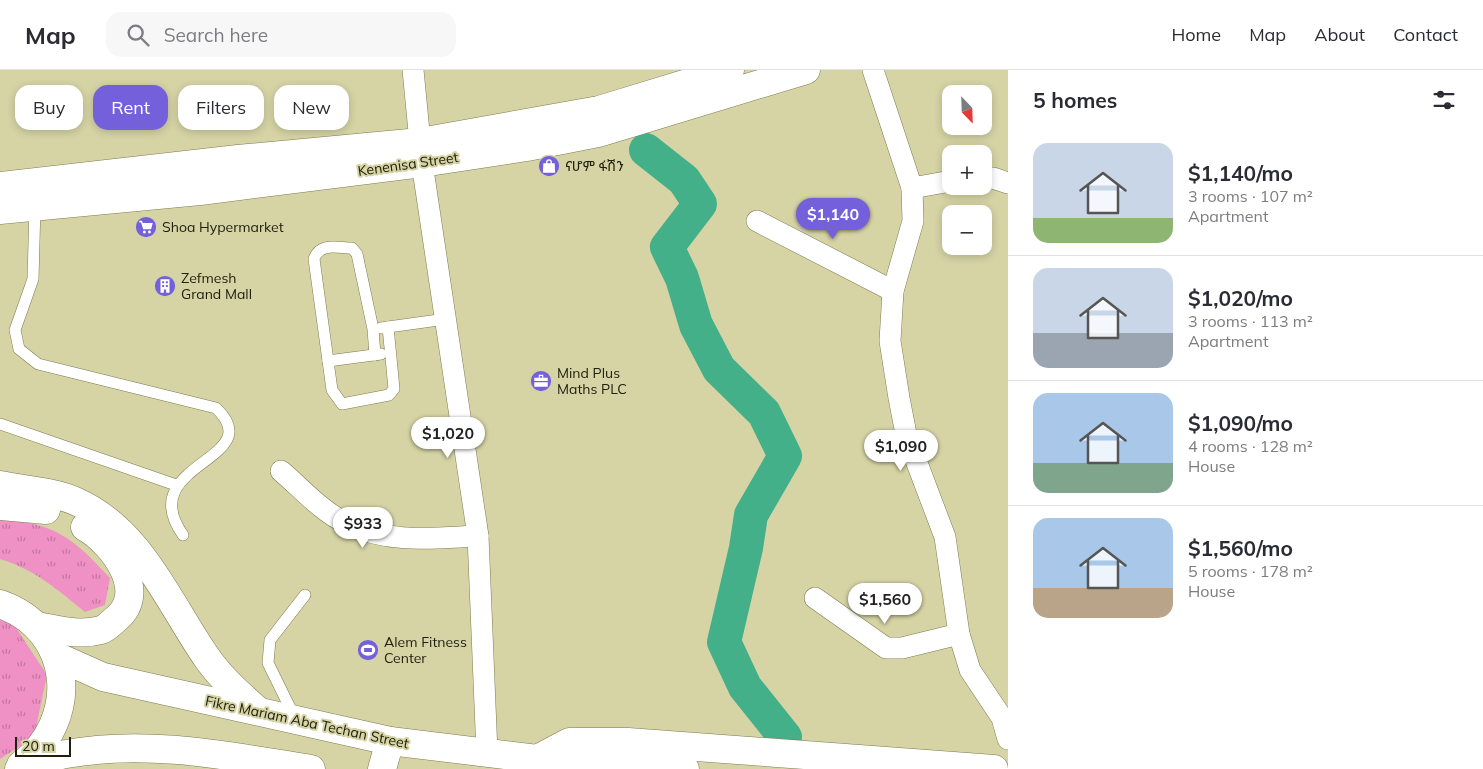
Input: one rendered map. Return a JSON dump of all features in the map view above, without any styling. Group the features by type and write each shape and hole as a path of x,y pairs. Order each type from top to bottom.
{"main road":[{"name":"Kenenisa Street","path":"0,186 238,158 421,153 599,110 730,70"},
{"name":"Kenenisa Street","path":"0,210 200,191 421,153 598,133 806,70"},
{"path":"0,485 74,500 102,517 129,540 153,569 184,623 216,670 257,710"},
{"path":"0,506 37,508 65,516 92,531 111,550 125,572 131,594 121,615 104,629 80,634 36,626"},
{"path":"0,604 14,609 36,626 48,640 56,656 62,682 60,708 51,733 35,755 17,769"},
{"name":"Fikre Mariam Aba Techan Street","path":"56,656 103,677 390,741 537,759 685,769"},
{"path":"382,769 390,741"},
{"path":"537,759 570,742 628,742 994,769"},
{"path":"17,769 65,754 134,747 219,754 311,769"}],"street":[{"path":"413,70 421,153 478,536 487,753"},
{"path":"873,70 912,188 913,221 893,291 890,341 906,434 946,537 959,634 970,670 1002,718 1008,739"},
{"path":"992,178 1008,183"},
{"path":"912,188 942,183"},
{"path":"757,221 893,291"},
{"path":"281,471 325,509 345,523 371,533 404,539 478,536"},
{"path":"815,598 886,648 902,648 959,634"}],"lane":[{"path":"35,206 33,279 15,330 19,349 38,364 216,408 227,418 230,433 224,446 190,471 176,486 171,503 174,523 182,535"},
{"path":"375,355 372,329 357,254 352,248 323,247 316,251 314,259 332,390 342,404 389,395 394,390 388,327"},
{"path":"372,329 446,319"},
{"path":"328,361 390,353"},
{"path":"0,424 176,486"},
{"path":"296,719 268,663 270,640 305,595"}],"green space":[{"path":"0,520 35,524 62,535 74,543 110,578 105,605 85,612 35,574 0,559"},
{"path":"0,620 13,623 47,675 34,737 0,759"}],"waterway":[{"path":"646,150 684,180 700,204 667,247 682,278 696,325 719,369 764,413 785,456 751,515 746,548 724,642 745,687 785,737"}],"place":[{"name":"ናሆም ፋሽን","path":"549,166"},
{"name":"Shoa Hypermarket","path":"146,227"},
{"name":"Zefmesh Grand Mall","path":"165,286"},
{"name":"Mind Plus Maths PLC","path":"541,381"},
{"name":"Alem Fitness Center","path":"368,650"}]}
